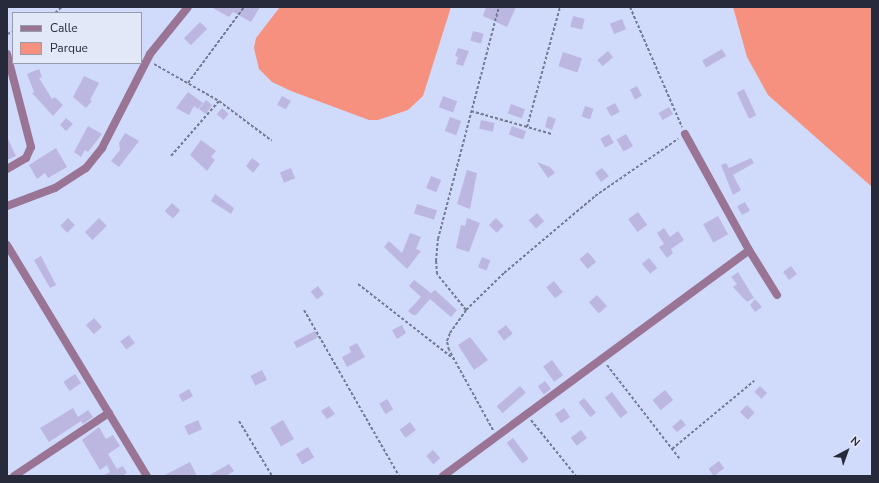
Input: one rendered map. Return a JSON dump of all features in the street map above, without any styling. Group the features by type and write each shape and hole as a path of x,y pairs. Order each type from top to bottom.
{"street":[{"path":"7,206 54,188 86,168 105,142 146,60 158,41 188,7"},
{"path":"7,54 31,147 26,158 7,169"},
{"path":"685,134 749,250 777,294"},
{"path":"7,246 147,476"},
{"path":"443,476 749,250"},
{"path":"14,476 109,413"}],"path":[{"path":"188,82 244,7"},
{"path":"466,310 437,274 436,261 438,238 499,7"},
{"path":"528,127 560,7"},
{"path":"496,437 455,360 447,341 466,310 504,272 595,196 685,134 630,7"},
{"path":"146,60 188,82 219,101 272,141"},
{"path":"172,156 219,101"},
{"path":"471,112 552,134"},
{"path":"358,284 455,360"},
{"path":"304,310 399,476"},
{"path":"602,359 680,459"},
{"path":"672,449 754,382"},
{"path":"527,414 576,476"},
{"path":"239,421 272,476"}],"green space":[{"path":"280,7 451,7 423,96 408,110 378,120 369,120 291,91 272,82 259,69 254,48 256,38"},
{"path":"733,7 872,7 872,187 768,95 747,57"}],"building":[{"path":"211,7 260,7 251,22 233,12 229,17"},
{"path":"486,7 516,7 507,27 483,16"},
{"path":"573,16 585,19 582,30 570,27"},
{"path":"622,19 626,29 614,34 610,24"},
{"path":"200,22 207,29 191,45 184,38"},
{"path":"473,31 484,34 481,44 470,41"},
{"path":"458,48 469,51 463,66 456,64 458,57 455,56"},
{"path":"722,49 726,56 706,67 702,60"},
{"path":"608,51 613,57 602,66 597,60"},
{"path":"563,52 582,58 577,72 558,66"},
{"path":"39,69 42,77 39,78 52,99 55,97 63,105 53,116 32,93 34,92 27,74"},
{"path":"84,76 99,83 90,100 92,101 86,108 73,97"},
{"path":"637,86 642,96 635,99 630,90"},
{"path":"744,89 756,115 749,119 737,92"},
{"path":"188,92 203,103 198,109 194,106 189,115 176,108"},
{"path":"282,96 291,101 286,110 277,105"},
{"path":"443,96 457,101 453,112 439,107"},
{"path":"206,100 212,105 206,114 199,109"},
{"path":"615,103 620,112 611,117 606,108"},
{"path":"511,104 525,109 522,119 508,113"},
{"path":"585,106 594,109 590,119 582,116"},
{"path":"669,107 673,114 663,120 659,113"},
{"path":"222,108 229,114 224,120 217,114"},
{"path":"548,116 556,119 552,130 545,127"},
{"path":"450,117 461,121 456,135 445,131"},
{"path":"66,118 73,124 66,131 60,125"},
{"path":"481,120 495,123 493,132 479,129"},
{"path":"88,126 102,134 88,152 85,150 81,157 74,152"},
{"path":"512,126 526,131 523,140 509,134"},
{"path":"125,133 139,141 119,167 111,161 120,150 119,143"},
{"path":"609,134 614,143 605,148 600,139"},
{"path":"626,134 633,146 623,152 616,140"},
{"path":"7,137 16,156 7,160"},
{"path":"201,140 216,151 211,157 215,160 207,171 190,155"},
{"path":"56,148 67,167 48,178 45,173 37,179 29,165"},
{"path":"252,158 260,164 253,173 246,166"},
{"path":"751,158 754,163 733,175 741,190 733,195 721,165 726,163 729,168"},
{"path":"537,162 550,167 555,173 548,178"},
{"path":"291,168 295,178 284,183 280,172"},
{"path":"602,168 609,176 601,182 595,173"},
{"path":"467,170 477,173 470,209 457,204"},
{"path":"431,176 441,180 436,192 426,188"},
{"path":"215,194 234,208 231,214 211,201"},
{"path":"745,202 750,211 742,215 737,206"},
{"path":"172,203 180,210 173,219 165,211"},
{"path":"417,204 437,210 434,220 414,214"},
{"path":"638,212 647,225 637,232 628,219"},
{"path":"537,213 544,221 536,229 529,220"},
{"path":"718,216 728,234 713,243 703,224"},
{"path":"68,218 75,225 67,233 60,226"},
{"path":"99,218 107,226 93,240 85,232"},
{"path":"467,218 480,223 469,252 456,248 461,225 465,226"},
{"path":"496,218 504,226 497,233 489,225"},
{"path":"664,228 670,237 678,231 684,240 671,249 673,253 667,258 659,247 664,244 657,233"},
{"path":"410,233 421,237 416,249 421,251 407,269 384,247 389,241 402,253"},
{"path":"588,252 596,262 588,269 579,259"},
{"path":"41,256 56,285 50,288 34,260"},
{"path":"482,257 490,260 486,270 478,267"},
{"path":"649,258 657,268 650,274 642,264"},
{"path":"791,266 797,274 789,280 783,272"},
{"path":"738,272 754,298 747,302 733,287 737,284 731,277"},
{"path":"414,280 431,293 435,290 457,310 451,317 430,299 416,315 413,315 408,311 421,297 409,286"},
{"path":"554,281 563,292 555,298 546,287"},
{"path":"318,286 324,294 317,299 311,291"},
{"path":"597,295 607,306 599,314 589,302"},
{"path":"755,299 762,307 755,312 750,305"},
{"path":"94,318 102,327 94,334 86,325"},
{"path":"402,325 406,333 397,339 392,330"},
{"path":"506,325 513,334 504,340 497,332"},
{"path":"315,331 318,337 297,348 294,342"},
{"path":"129,335 135,343 126,350 120,342"},
{"path":"470,337 488,360 474,370 458,345"},
{"path":"357,343 365,357 347,367 342,357 351,352 349,347"},
{"path":"552,360 563,375 554,382 543,366"},
{"path":"262,370 267,380 255,386 250,376"},
{"path":"75,374 81,383 70,391 63,382"},
{"path":"545,381 551,389 544,394 538,386"},
{"path":"520,386 526,393 503,413 497,406"},
{"path":"760,386 767,393 761,399 754,392"},
{"path":"189,389 193,396 183,402 179,395"},
{"path":"665,390 673,400 661,410 653,400"},
{"path":"612,392 628,413 620,418 605,397"},
{"path":"584,398 596,413 591,417 579,402"},
{"path":"387,399 393,409 385,414 379,404"},
{"path":"747,405 755,413 748,420 740,412"},
{"path":"329,406 335,414 327,419 321,411"},
{"path":"73,408 78,417 88,410 93,417 83,424 81,421 49,442 40,428"},
{"path":"564,408 570,417 561,423 555,414"},
{"path":"681,419 686,425 677,432 672,427"},
{"path":"198,420 202,429 188,435 184,426"},
{"path":"283,420 294,439 281,447 270,428"},
{"path":"410,422 416,430 406,438 400,430"},
{"path":"99,427 106,439 113,435 120,446 108,454 117,469 123,466 127,473 122,476 102,476 110,472 107,465 100,470 82,440"},
{"path":"581,430 587,438 577,446 571,438"},
{"path":"513,438 529,459 522,464 507,443"},
{"path":"308,447 314,457 302,464 296,454"},
{"path":"433,450 440,458 433,464 426,456"},
{"path":"719,461 724,468 714,476 708,469"},
{"path":"190,462 197,476 163,476"},
{"path":"229,464 234,471 226,476 208,476"}]}
